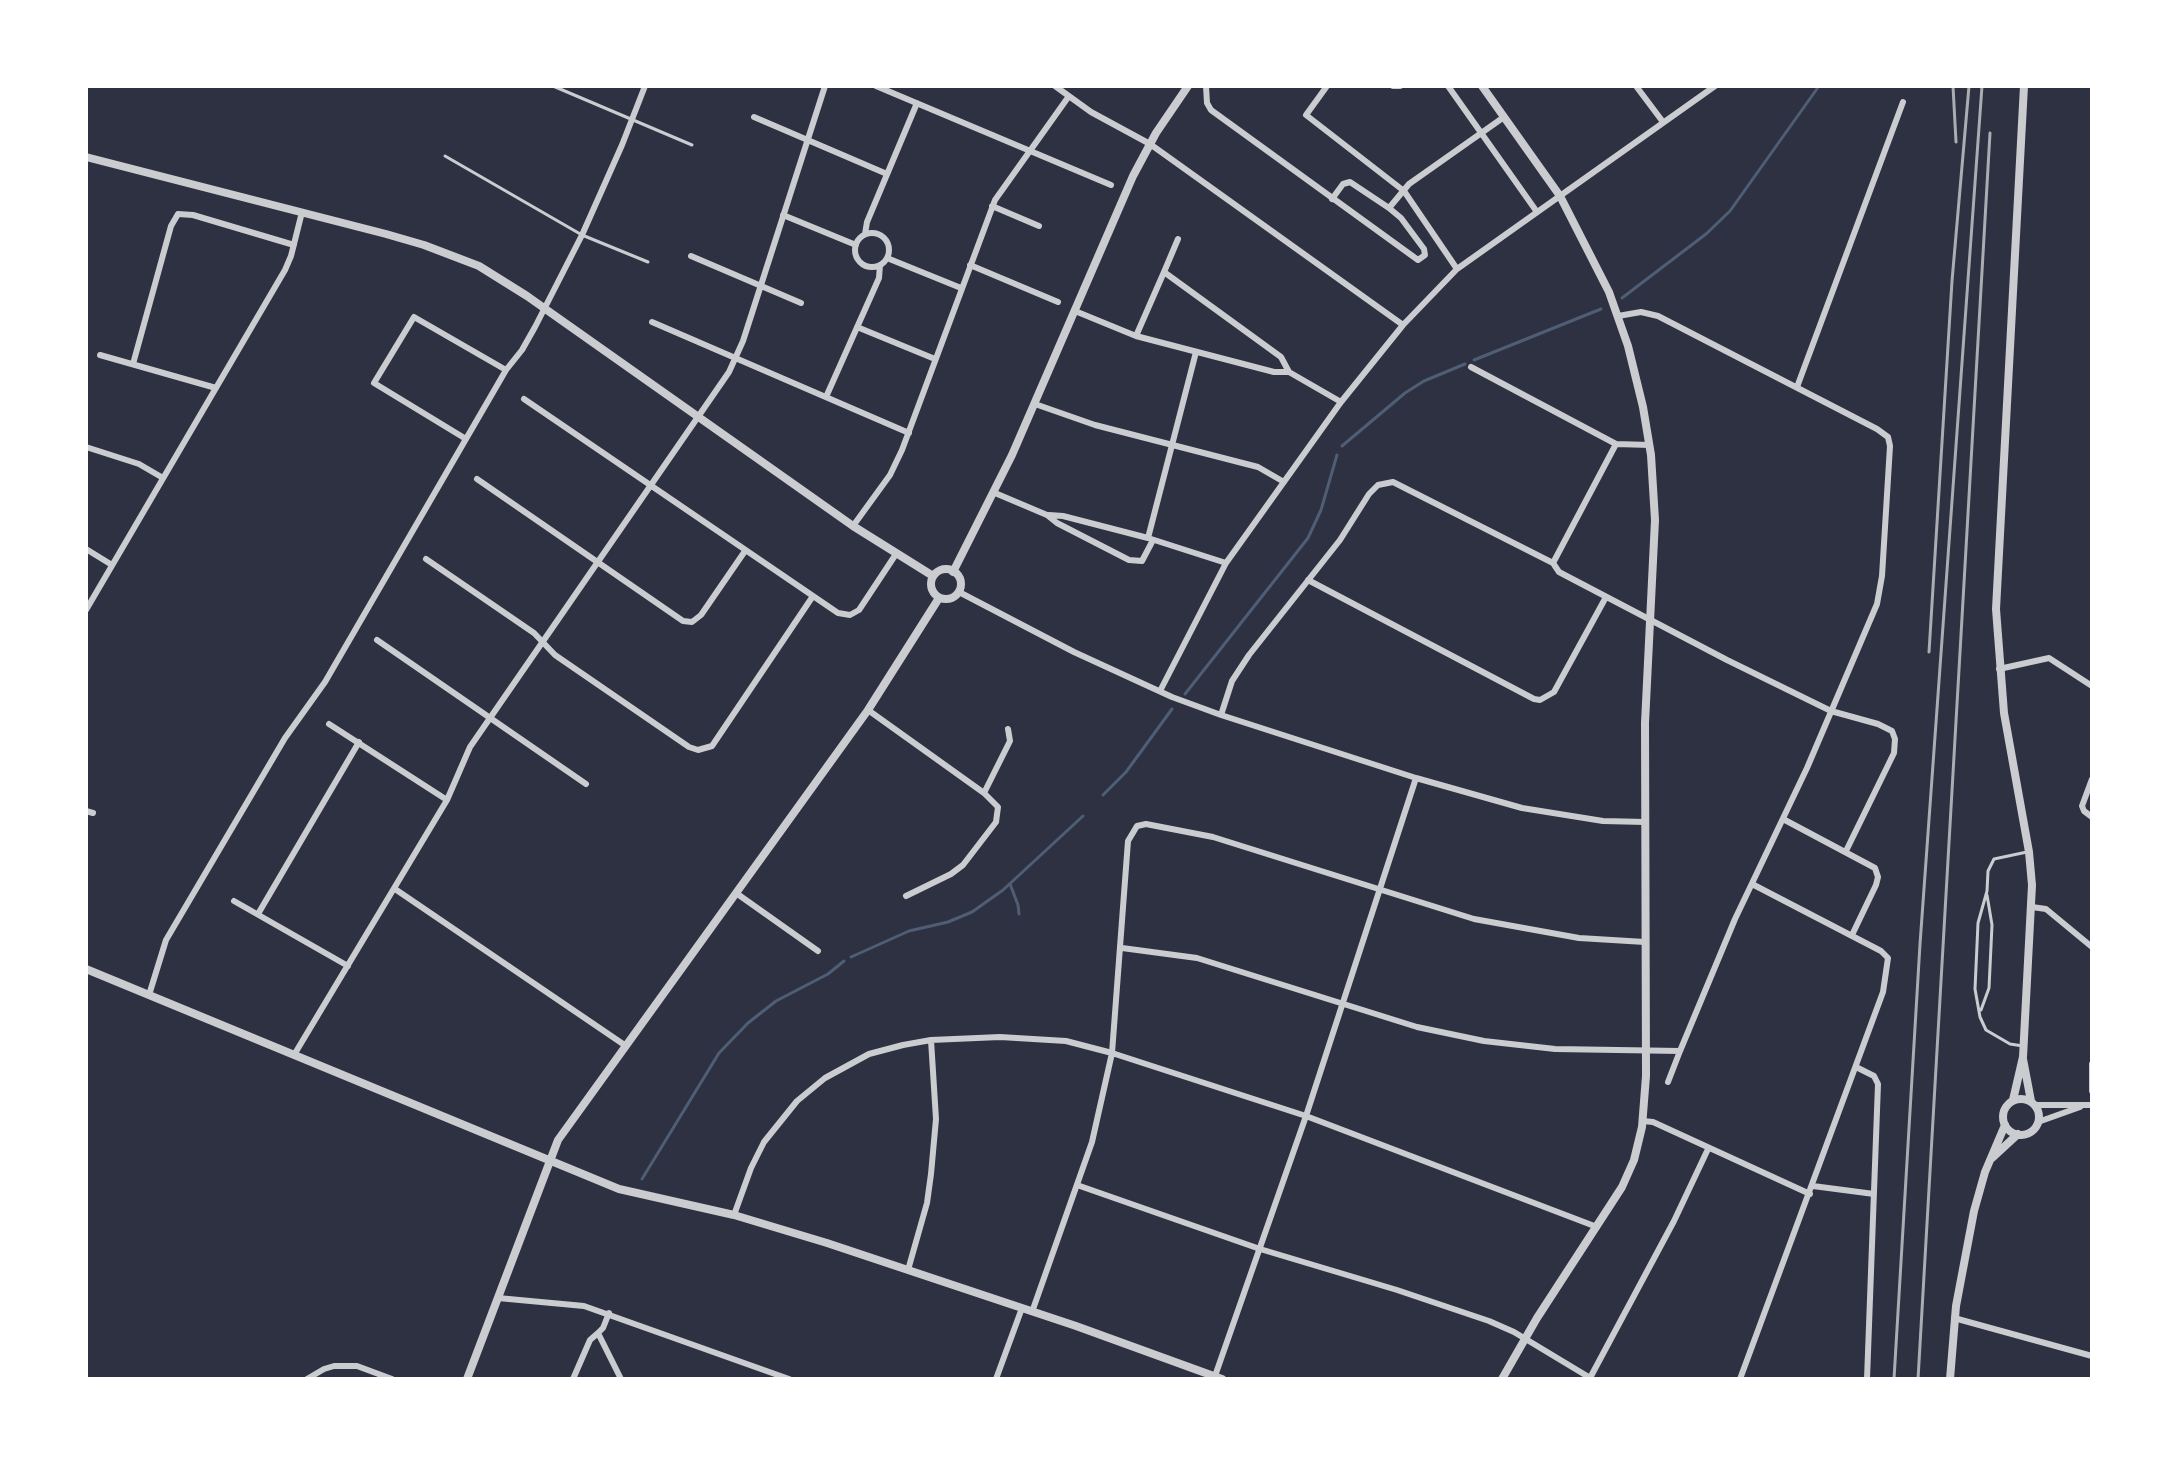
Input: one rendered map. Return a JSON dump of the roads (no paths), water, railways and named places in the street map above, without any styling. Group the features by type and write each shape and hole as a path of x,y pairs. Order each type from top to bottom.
{"street":[{"path":"149,995 166,940 285,738 325,682 506,370 522,350 545,309 582,235 645,86"},
{"path":"294,1055 447,800 470,747 698,418 735,358 825,86"},
{"path":"876,86 1111,185"},
{"path":"1055,86 1150,144 1403,325"},
{"path":"953,572 995,493 1125,193 1150,144 1188,86"},
{"path":"1206,86 1207,103 1211,110 1332,199 1416,259 1423,258 1424,249 1401,218 1350,182 1343,184 1332,199"},
{"path":"1327,86 1306,115 1404,191 1457,269"},
{"path":"1393,86 1400,86"},
{"path":"1448,86 1537,212"},
{"path":"1482,86 1560,196 1596,263 1618,316 1639,385 1650,445 1655,531 1645,723 1646,1050 1643,1121 1627,1176 1502,1379"},
{"path":"1636,86 1663,122"},
{"path":"1160,691 1226,563 1341,402 1403,325 1457,269 1715,86"},
{"path":"2024,86 1996,609 2004,713 2029,852 2032,907 2023,1057 2038,1122"},
{"path":"853,526 890,475 909,433 992,206 1069,96"},
{"path":"1797,387 1903,102"},
{"path":"865,234 875,233 884,238 889,247 887,258 880,265 869,267 860,262 855,252 856,245 865,234 867,222 917,103"},
{"path":"754,117 887,174"},
{"path":"1389,208 1409,184 1504,117"},
{"path":"86,157 409,240 455,256 501,279 853,526 933,576"},
{"path":"992,206 1039,226"},
{"path":"86,610 285,270 302,212"},
{"path":"133,364 171,226 178,214 193,215 294,245"},
{"path":"783,215 856,245"},
{"path":"1136,336 1178,239"},
{"path":"691,256 801,303"},
{"path":"887,258 961,288"},
{"path":"826,397 879,278 880,265"},
{"path":"970,265 1058,302"},
{"path":"1164,272 1281,357 1289,372"},
{"path":"1075,311 1136,336 1274,372 1289,372 1341,402"},
{"path":"1618,316 1641,312 1658,316 1797,387 1888,437 1890,455 1881,588 1877,604 1668,1082"},
{"path":"466,439 374,383 414,317 506,370"},
{"path":"652,322 909,433"},
{"path":"857,327 935,359"},
{"path":"995,493 1047,515 1134,561 1145,558 1196,352"},
{"path":"100,355 216,388"},
{"path":"1471,367 1616,444 1650,445"},
{"path":"524,399 838,613 853,614 859,610 896,554"},
{"path":"1035,404 1095,425 1258,467 1284,482"},
{"path":"1553,563 1616,444"},
{"path":"86,447 128,459 163,478"},
{"path":"477,479 679,619 692,622 701,615 745,551"},
{"path":"1221,715 1239,669 1340,540 1369,494 1385,482 1399,483 1553,563 1559,572 1606,597 1831,711 1887,727 1895,739 1892,757 1846,851"},
{"path":"1047,515 1063,516 1151,539 1226,563"},
{"path":"86,549 112,565"},
{"path":"426,559 534,633 555,655 689,747 703,750 712,746 813,596"},
{"path":"933,576 944,570 953,572 960,580 959,592"},
{"path":"933,576 931,587 939,598 949,599 959,592"},
{"path":"1308,580 1534,699 1545,699 1554,692 1606,597"},
{"path":"959,592 1074,652 1221,715 1416,778 1549,813 1603,821 1645,822"},
{"path":"467,1379 558,1140 868,710 939,598"},
{"path":"377,640 586,784"},
{"path":"1999,669 2049,658 2092,686"},
{"path":"868,710 984,793 996,803 999,811 996,822 963,865 906,896"},
{"path":"329,724 447,800"},
{"path":"984,793 1010,741 1008,729"},
{"path":"258,914 359,742"},
{"path":"86,969 619,1189 734,1215 1022,1308 1219,1378 1416,778"},
{"path":"2092,779 2082,806 2092,817"},
{"path":"1783,819 1872,864 1878,877 1852,935"},
{"path":"1032,1312 1092,1142 1112,1053 1128,841 1134,828 1146,824 1213,837 1452,913 1507,926 1579,938 1645,942"},
{"path":"1740,1379 1856,1067 1886,977 1888,958 1852,935 1752,884"},
{"path":"395,889 626,1046"},
{"path":"736,893 818,951"},
{"path":"234,901 348,966"},
{"path":"2032,907 2046,909 2092,947"},
{"path":"1122,948 1197,958 1417,1027 1484,1041 1555,1049 1680,1051"},
{"path":"734,1215 764,1142 786,1113 812,1087 869,1054 931,1040 1000,1037 1075,1043 1112,1053 1306,1116 1598,1227"},
{"path":"908,1270 927,1203 931,1174 936,1101 931,1040"},
{"path":"1950,1379 1954,1318 1976,1202 2005,1125 2004,1113 2013,1100 2023,1057"},
{"path":"2092,1064 2092,1091"},
{"path":"1856,1067 1874,1076 1878,1084 1867,1379"},
{"path":"2013,1100 2092,1105"},
{"path":"1992,1158 2018,1134 2031,1131 2038,1122 2081,1106"},
{"path":"1643,1121 1653,1122 1810,1194"},
{"path":"2005,1125 2018,1134"},
{"path":"1077,1185 1260,1249 1456,1309 1525,1338 1591,1378 1674,1221 1708,1149"},
{"path":"1813,1186 1874,1194"},
{"path":"498,1298 568,1303 609,1313 789,1379"},
{"path":"996,1379 1022,1308"},
{"path":"573,1379 590,1340 603,1328 609,1313"},
{"path":"1954,1318 2092,1356"},
{"path":"598,1333 621,1379"},
{"path":"307,1379 324,1369 357,1366 392,1379"}],"lane":[{"path":"553,86 692,145"},
{"path":"445,156 582,235 648,262"},
{"path":"1980,1014 1989,988 1992,925 1987,891 1988,871 1994,859 2029,852"},
{"path":"1987,891 1978,923 1975,989 1980,1014 1986,1030 2010,1044 2023,1046"}],"waterway":[{"path":"1622,298 1706,234 1730,211 1819,86"},
{"path":"1474,360 1601,309"},
{"path":"1342,446 1405,393 1424,381 1465,364"},
{"path":"1185,694 1308,538 1321,510 1337,455"},
{"path":"1103,795 1126,772 1172,709"},
{"path":"851,957 909,931 948,922 972,912 1003,890 1083,816"},
{"path":"1010,884 1019,914"},
{"path":"642,1179 719,1053 748,1023 776,1001 828,974 844,961"}],"railway":[{"path":"1953,86 1956,142"},
{"path":"1929,652 1952,281 1969,86"},
{"path":"1894,1379 1920,944 1982,86"},
{"path":"1918,1379 1990,133"}]}
